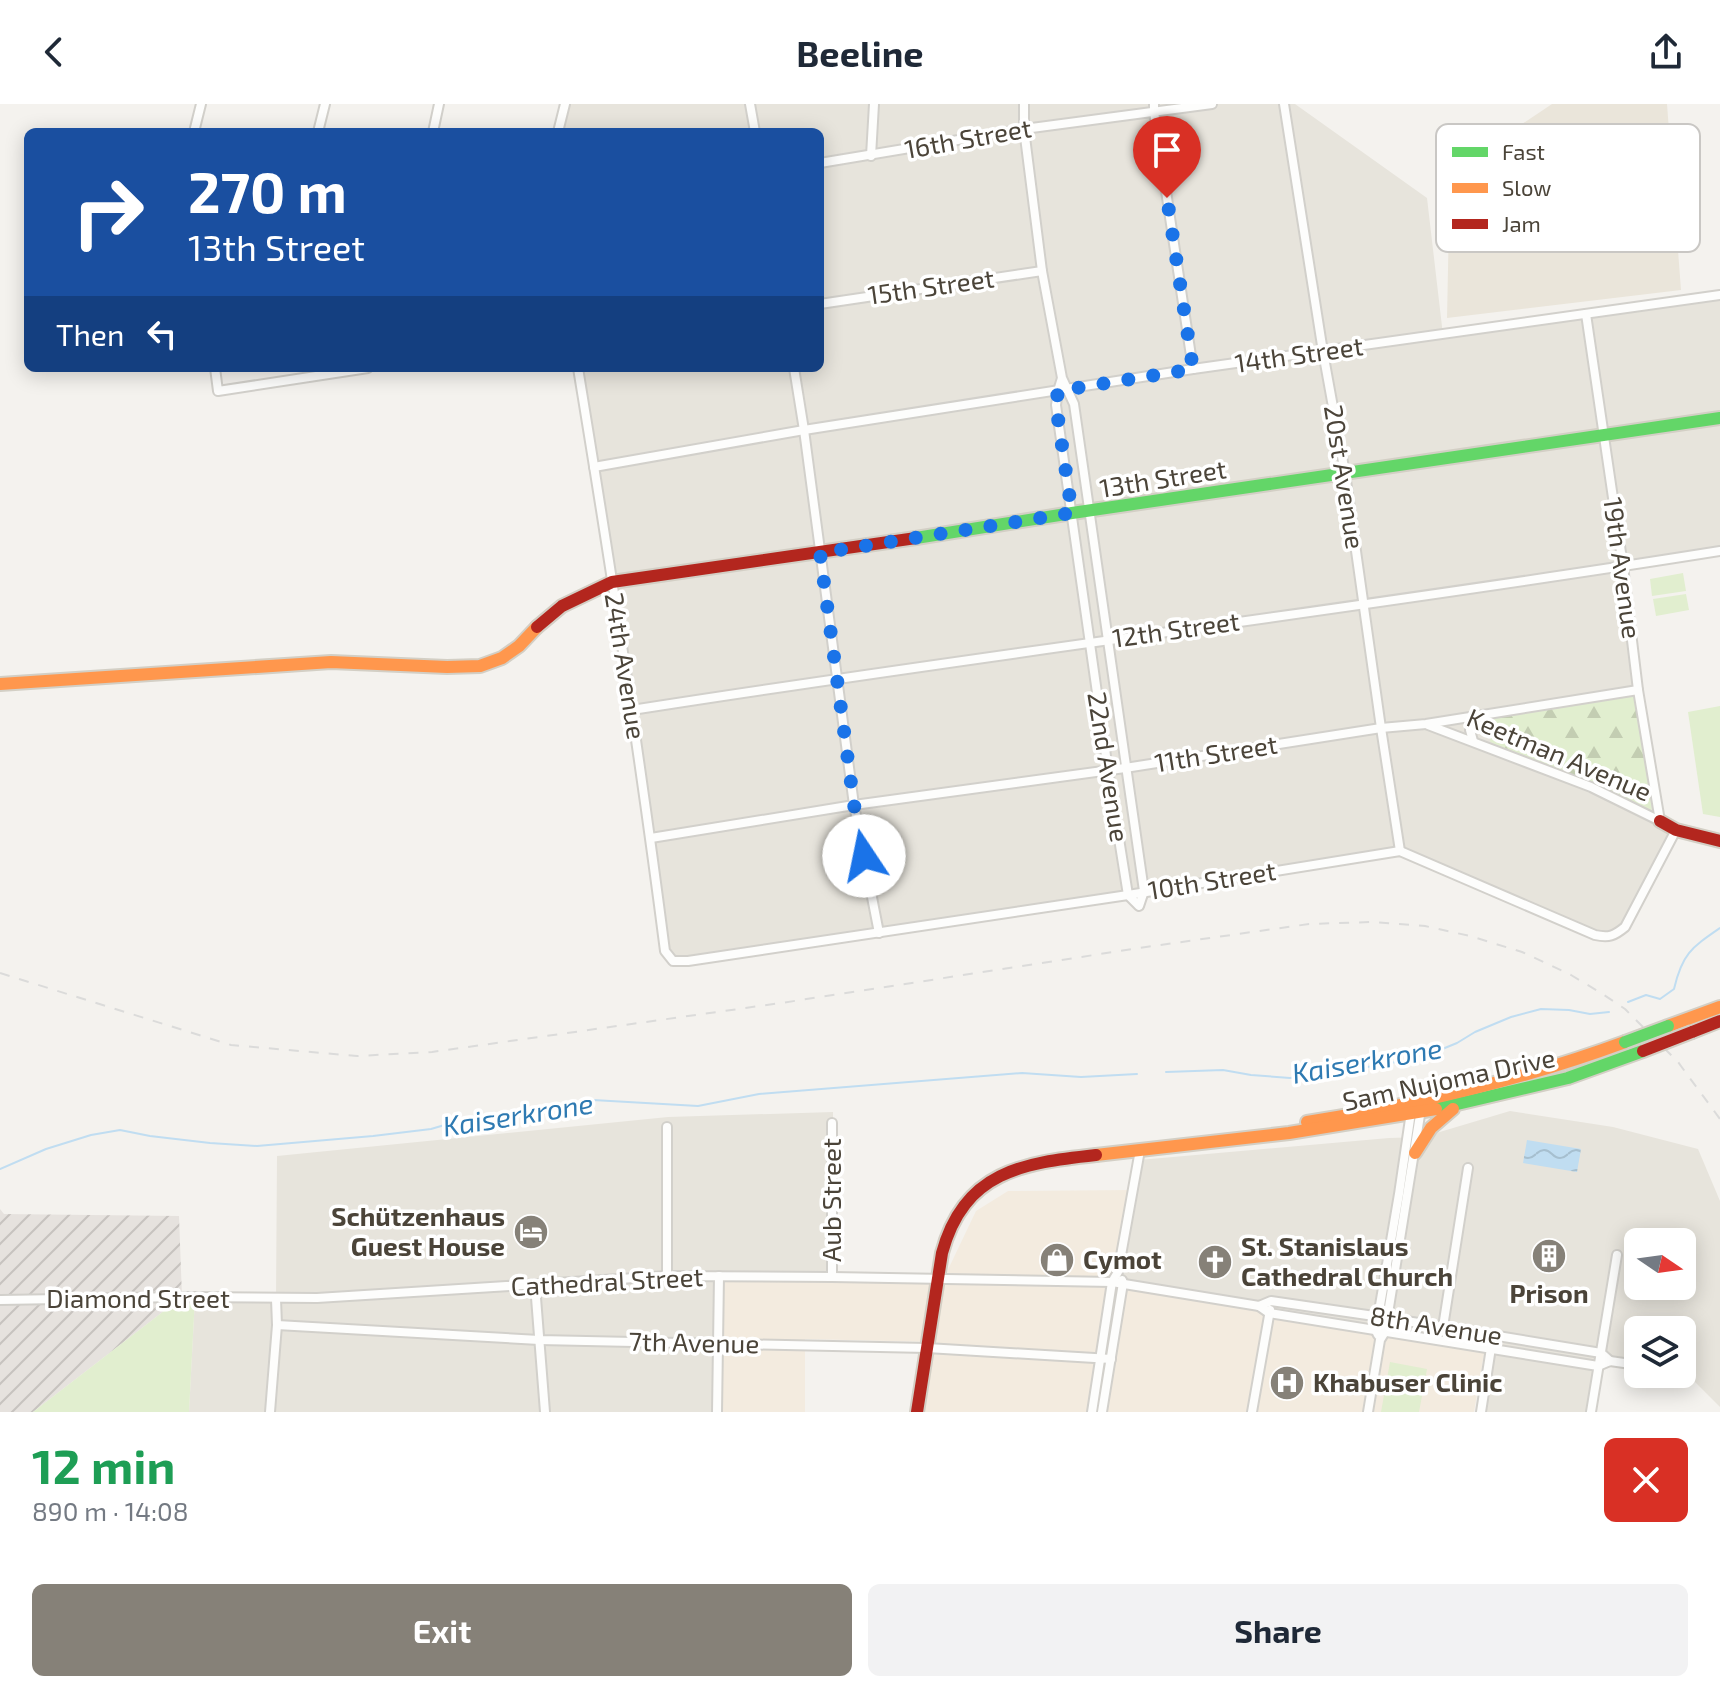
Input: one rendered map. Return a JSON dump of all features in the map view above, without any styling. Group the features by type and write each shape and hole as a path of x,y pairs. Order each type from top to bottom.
{"street":[{"path":"195,128 201,104"},
{"path":"319,128 325,104"},
{"path":"434,128 439,104"},
{"path":"559,128 565,104"},
{"path":"750,104 754,128"},
{"path":"871,156 874,104"},
{"name":"22nd Avenue","path":"1024,104 1024,129 1042,271 1062,378 1074,404 1144,891"},
{"name":"16th Street","path":"824,162 1154,108 1212,104"},
{"name":"20st Avenue","path":"1284,104 1345,473 1400,851"},
{"path":"1154,108 1193,369"},
{"name":"15th Street","path":"824,303 1042,271"},
{"name":"14th Street","path":"594,467 804,430 1193,369 1720,295"},
{"name":"19th Avenue","path":"1586,314 1638,690 1660,821"},
{"path":"216,372 218,391 323,372"},
{"name":"24th Avenue","path":"579,372 632,710 665,951 673,961"},
{"path":"795,372 854,805 879,933"},
{"name":"22nd Avenue","path":"1062,378 1056,405 1128,895"},
{"name":"13th Street","path":"0,684 331,662 480,666 502,658 519,646 562,606 612,582 1720,418"},
{"name":"12th Street","path":"632,710 836,677 1720,551"},
{"name":"11th Street","path":"651,838 854,805 1426,724 1638,690"},
{"path":"1473,741 1470,730 1474,716"},
{"name":"Keetman Avenue","path":"1426,724 1591,787 1676,830 1720,841"},
{"path":"1400,851 1608,938 1625,927 1676,830"},
{"name":"10th Street","path":"673,961 879,933 1400,851"},
{"name":"Sam Nujoma Drive","path":"1416,1108 1566,1065 1720,1007"},
{"name":"Sam Nujoma Drive","path":"917,1412 943,1251 953,1223 970,1199 1003,1174 1050,1160 1178,1145 1328,1119 1459,1106 1568,1078 1720,1021"},
{"path":"1415,1153 1435,1123 1459,1106"},
{"path":"1368,1412 1415,1153 1416,1108"},
{"path":"1383,1317 1416,1108"},
{"name":"Aub Street","path":"832,1123 832,1277"},
{"path":"667,1127 667,1276"},
{"path":"1092,1412 1112,1282 1118,1272 1140,1150"},
{"path":"1443,1327 1468,1168"},
{"path":"1591,1412 1617,1255"},
{"path":"1102,1412 1123,1283 1118,1272"},
{"name":"Cathedral Street","path":"276,1299 667,1276 938,1278"},
{"path":"717,1412 719,1276"},
{"name":"8th Avenue","path":"938,1278 1123,1283 1259,1306 1269,1313 1380,1334 1598,1366"},
{"path":"535,1285 545,1412"},
{"path":"270,1412 276,1299"},
{"name":"Diamond Street","path":"0,1300 276,1299"},
{"path":"1259,1306 1271,1301"},
{"path":"1252,1412 1271,1301"},
{"name":"8th Avenue","path":"1271,1301 1601,1353"},
{"name":"7th Avenue","path":"277,1325 539,1340 927,1348 1111,1359"},
{"path":"1481,1412 1493,1335"},
{"path":"1601,1353 1610,1361"},
{"path":"1598,1366 1610,1361 1624,1363"}],"shaded area":[{"path":"565,104 1295,104 1427,198 1443,335 1720,295 1720,551 1624,566 1660,821 1676,830 1625,927 1608,938 1400,851 1145,891 1139,906 1128,895 673,961 665,950 579,372 824,372 824,128 559,128"},
{"path":"1552,104 1667,104 1669,124 1522,124"},
{"path":"1448,252 1678,252 1681,290 1447,318"},
{"path":"1510,1111 1613,1127 1698,1149 1720,1201 1720,1407 1696,1383 1696,1316 1624,1316 1624,1363 1611,1361 1598,1366 1591,1412 1481,1412 1491,1349 1123,1283 1118,1272 1139,1160 1423,1137"},
{"path":"833,1112 832,1277 717,1412 189,1412 195,1297 276,1299 277,1156 668,1117"},
{"path":"1133,1190 1113,1281 1259,1306 1269,1313 1485,1348 1474,1412 923,1412 933,1342 805,1339 805,1412 717,1412 719,1276 944,1278 976,1211 1008,1191"},
{"path":"0,1209 4,1214 179,1216 182,1297 33,1412 0,1412"}],"green space":[{"path":"1683,573 1686,591 1652,596 1650,579"},
{"path":"1686,594 1689,610 1656,616 1653,599"},
{"path":"1634,696 1652,810 1490,742 1494,718"},
{"path":"1720,706 1720,817 1703,814 1688,712"},
{"path":"182,1297 195,1297 189,1412 33,1412"},
{"path":"1390,1362 1427,1369 1419,1412 1381,1412"}],"water":[{"path":"1527,1140 1581,1149 1577,1172 1523,1163"}],"waterway":[{"name":"Kaiserkrone","path":"1628,1002 1646,995 1660,999 1674,989 1680,968 1689,953 1720,928"},
{"name":"Kaiserkrone","path":"1166,1072 1223,1070 1290,1078 1338,1072 1435,1052 1511,1017 1541,1009 1590,1014 1609,1012"},
{"name":"Kaiserkrone","path":"0,1169 46,1149 120,1130 150,1136 257,1146 431,1129 475,1116 493,1117 593,1100 698,1106 759,1094 1022,1073 1081,1077 1137,1074"}],"railway":[{"path":"0,973 231,1045 357,1056 432,1052 1309,924 1373,922 1425,926 1522,952 1601,993 1625,1009 1678,1062 1720,1119"}],"traffic: fast":[{"path":"916,538 1720,418"},
{"path":"1625,1042 1668,1026"},
{"path":"1436,1109 1568,1078 1643,1051"}],"traffic: slow":[{"path":"0,684 331,662 480,666 502,658 537,627"},
{"path":"1668,1026 1720,1007"},
{"path":"1307,1122 1468,1090 1625,1042"},
{"path":"1096,1155 1289,1133 1436,1109"},
{"path":"1415,1153 1431,1128 1453,1109"}],"traffic: jam":[{"path":"537,627 562,606 612,582 916,538"},
{"path":"1660,821 1676,830 1720,841"},
{"path":"1692,1032 1720,1021"},
{"path":"1643,1051 1692,1032"},
{"path":"917,1412 942,1253 952,1226 965,1204 981,1188 1021,1168 1096,1155"}],"place":[{"name":"Schützenhaus Guest House","path":"531,1232"},
{"name":"Prison","path":"1549,1256"},
{"name":"Cymot","path":"1057,1260"},
{"name":"St. Stanislaus Cathedral Church","path":"1215,1262"},
{"name":"Khabuser Clinic","path":"1287,1383"}],"route":[{"path":"864,856 854,805 820,553 1072,513 1056,405 1058,391 1193,369 1167,198"}]}
